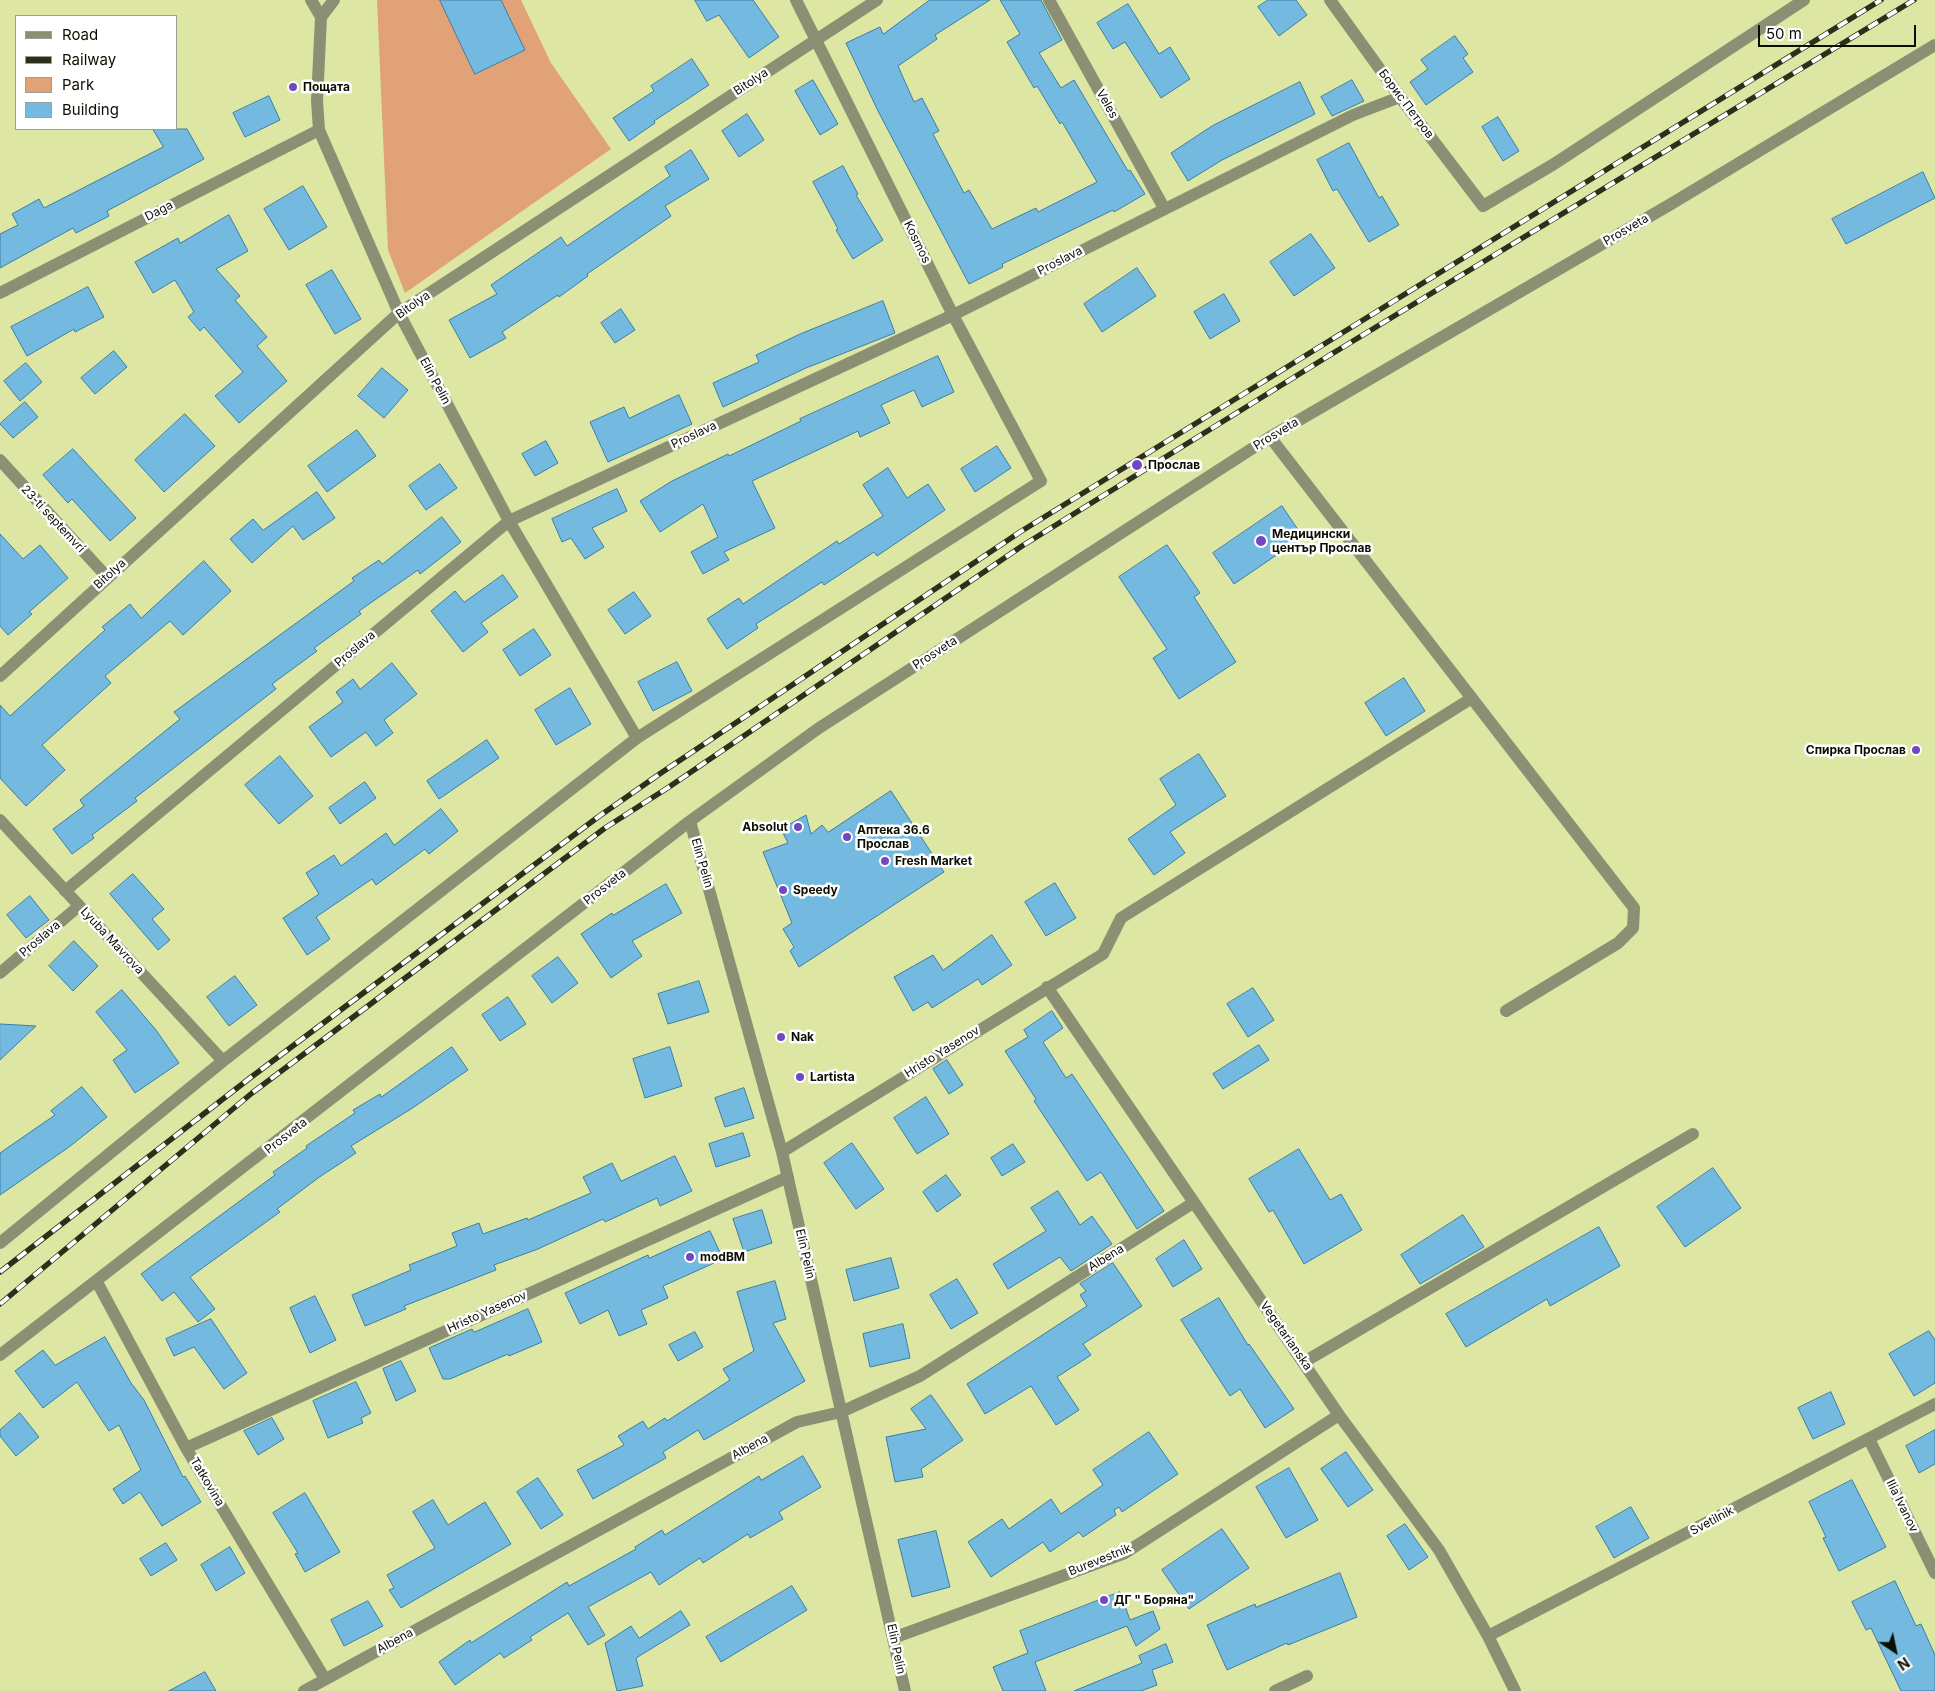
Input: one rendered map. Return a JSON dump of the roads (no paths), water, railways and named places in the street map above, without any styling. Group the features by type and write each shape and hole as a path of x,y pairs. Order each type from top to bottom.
{"street":[{"path":"311,0 321,17 334,0"},
{"name":"Kosmos","path":"637,738 1041,481 953,315 796,0"},
{"name":"Bitolya","path":"0,676 399,312 877,0"},
{"name":"Veles","path":"1049,0 1164,208"},
{"name":"Борис Петров","path":"1330,0 1400,98 1483,206 1554,164 1804,0"},
{"name":"Elin Pelin","path":"321,17 317,101 319,130 399,312 509,521 637,738"},
{"name":"Prosveta","path":"0,1355 97,1282 690,821 819,728 1270,437 1671,204 1935,45"},
{"name":"Proslava","path":"65,891 509,521 953,315 1353,115 1400,98"},
{"name":"Daga","path":"0,293 319,130"},
{"path":"1270,437 1634,908 1634,928 1618,943 1506,1011"},
{"name":"23-ti septemvri","path":"0,460 107,577"},
{"name":"Hristo Yasenov","path":"782,1152 1103,954 1121,918 1472,698"},
{"path":"0,1243 223,1062 637,738"},
{"name":"Lyuba Mavrova","path":"0,820 223,1062"},
{"name":"Elin Pelin","path":"690,821 782,1152 905,1691"},
{"name":"Proslava","path":"0,973 79,906"},
{"name":"Vegetarianska","path":"1047,987 1339,1415 1439,1550 1488,1636 1514,1691"},
{"path":"1304,1362 1693,1134"},
{"name":"Hristo Yasenov","path":"186,1448 788,1177"},
{"name":"Albena","path":"304,1691 797,1422 841,1412 920,1376 1193,1203"},
{"name":"Tatkovina","path":"97,1282 186,1448 325,1679"},
{"name":"Svetilnik","path":"1488,1636 1935,1404"},
{"name":"Burevestnik","path":"893,1638 1125,1553 1339,1415"},
{"name":"Ilia Ivanov","path":"1868,1439 1935,1573"},
{"path":"1275,1691 1307,1676"}],"railway":[{"path":"0,1272 250,1078 598,817 661,773 1020,532 1881,0"},
{"path":"0,1304 252,1093 605,828 669,787 1022,546 1330,355 1914,0"}],"place":[{"name":"Пощата","path":"293,87"},
{"name":"Прослав","path":"1137,465"},
{"name":"Медицински център Прослав","path":"1261,541"},
{"name":"Спирка Прослав","path":"1916,750"},
{"name":"Absolut","path":"798,827"},
{"name":"Аптека 36.6 Прослав","path":"847,837"},
{"name":"Fresh Market","path":"885,861"},
{"name":"Speedy","path":"783,890"},
{"name":"Nak","path":"781,1037"},
{"name":"Lartista","path":"800,1077"},
{"name":"modBM","path":"690,1257"},
{"name":"ДГ \" Боряна\"","path":"1104,1600"}]}
